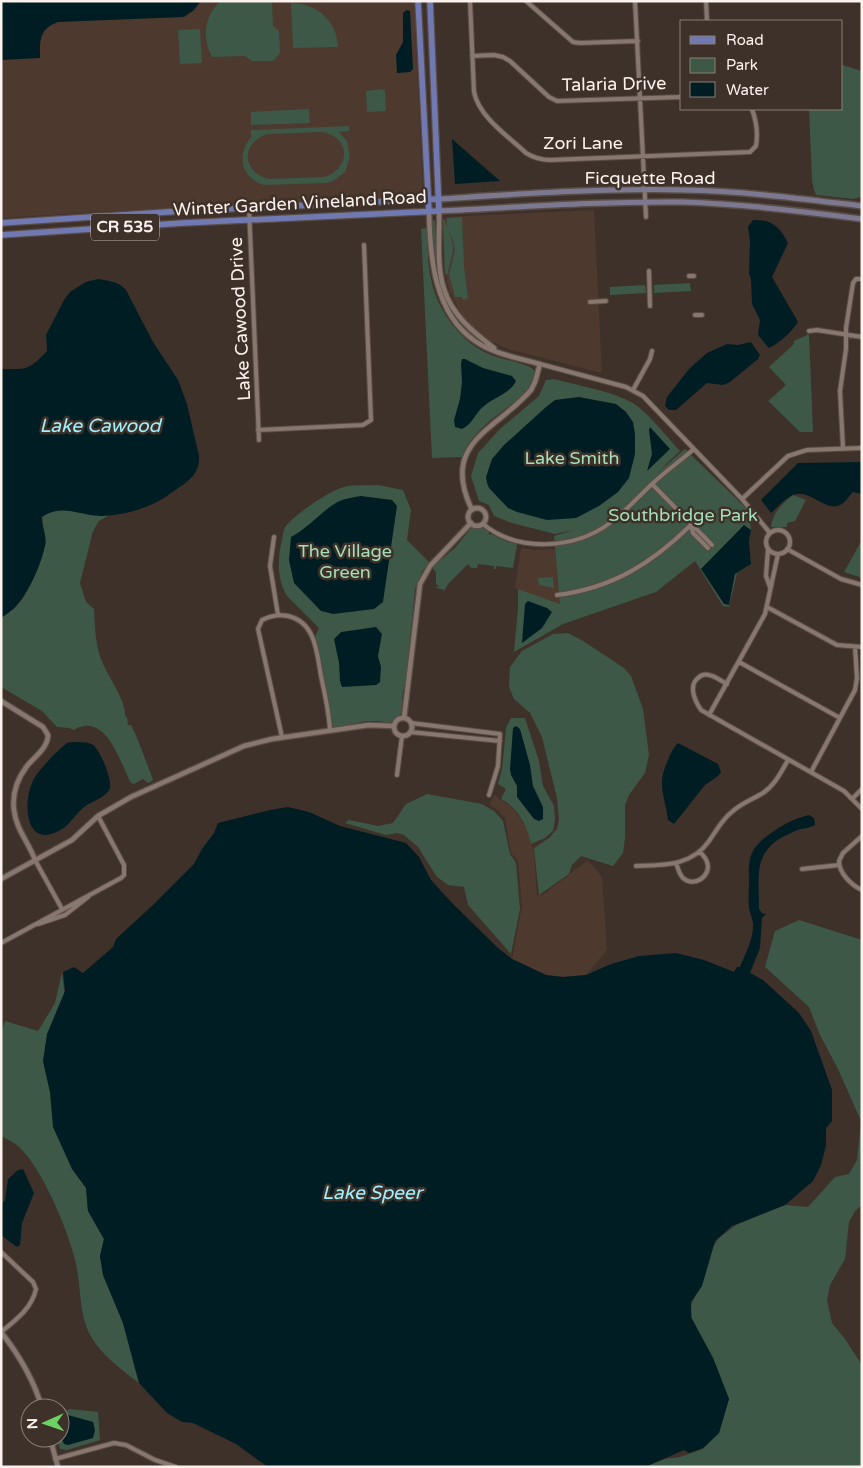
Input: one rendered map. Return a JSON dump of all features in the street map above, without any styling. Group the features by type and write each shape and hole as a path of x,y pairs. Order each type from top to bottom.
{"main road":[{"name":"Winter Garden Vineland Road","path":"418,1 429,200"},
{"name":"Winter Garden Vineland Road","path":"1,235 439,211 430,1"},
{"name":"Ficquette Road","path":"438,199 644,190 726,192 862,206"},
{"name":"Winter Garden Vineland Road","path":"1,223 438,199"},
{"path":"429,200 429,212"},
{"name":"Ficquette Road","path":"439,211 646,202 752,206 862,219"}],"street":[{"name":"Zori Lane","path":"470,1 476,102 480,109 526,153 541,160 753,150 757,141 752,110"},
{"path":"526,1 573,42 638,41"},
{"path":"635,1 646,217"},
{"path":"706,1 707,20"},
{"name":"Talaria Drive","path":"472,56 503,56 549,97 557,101 680,97"},
{"name":"Lake Cawood Drive","path":"248,208 259,440"},
{"path":"439,211 440,265 444,289 457,313 471,330 499,352"},
{"path":"429,212 433,269 441,295 452,317 463,331 476,342 499,352 632,390 650,404 694,449 742,499 770,533"},
{"path":"258,430 363,425 371,420 364,245"},
{"path":"649,271 650,306"},
{"path":"689,276 694,276"},
{"path":"843,448 840,391 845,358 846,334 854,283 856,279 862,279"},
{"path":"590,302 606,301"},
{"path":"452,317 457,313"},
{"path":"695,315 702,315"},
{"path":"809,332 817,330 862,337"},
{"path":"632,390 650,359 652,351"},
{"path":"472,510 466,495 463,478 469,449 478,436 531,390 536,382 540,364"},
{"path":"742,499 788,456 807,450 862,448"},
{"path":"484,524 485,512 478,508 472,510 468,515 471,523 476,526 484,524 505,537 526,542 556,542 577,539 609,524 652,484 694,449"},
{"path":"652,484 712,544"},
{"path":"404,718 420,584 430,566 471,523"},
{"path":"691,525 693,533 708,548"},
{"path":"557,595 598,587 630,573 656,556 691,525"},
{"path":"768,549 778,554 782,553 787,549 789,541 786,534 779,531 770,533"},
{"path":"770,533 766,541 769,557 766,576 770,590"},
{"path":"274,537 270,566 278,615"},
{"path":"787,549 841,579 862,585"},
{"path":"709,715 767,607 778,554"},
{"path":"767,607 830,642 842,646 862,647"},
{"path":"282,737 258,629 262,620 278,615 298,619 306,626 312,636 326,701 330,730"},
{"path":"811,772 855,690 857,678 855,647"},
{"path":"739,662 840,718"},
{"path":"727,684 706,674 701,675 694,682 692,690 697,705 701,710 844,791 862,808"},
{"path":"1,701 43,727 48,735 46,744 21,775 14,795 14,810 17,823 62,909"},
{"path":"404,718 411,723 500,734 498,766 489,795"},
{"path":"404,718 398,720 394,726 396,733 402,736 410,732 500,741"},
{"path":"410,732 411,723"},
{"path":"1,879 72,840 98,816 140,792 233,750 282,737 369,725 394,726"},
{"path":"398,775 402,736"},
{"path":"636,866 676,863 689,859 700,852 727,816 742,804 770,787 788,760"},
{"path":"852,798 862,789"},
{"path":"1,944 124,875 125,870 98,816"},
{"path":"862,836 840,856 839,865 841,872 856,887 862,890"},
{"path":"676,863 679,873 685,880 694,882 702,879 708,868 706,860 700,852"},
{"path":"802,869 839,865"},
{"path":"36,925 65,915 81,904 89,895"},
{"path":"1,1252 33,1282 36,1289 25,1311 1,1332 24,1366 39,1398"},
{"path":"55,1458 114,1443 126,1445 155,1460 176,1467"},
{"path":"52,1448 58,1467"}],"shaded area":[{"path":"1,1 414,1 423,190 417,196 1,218"},
{"path":"594,210 602,373 508,349 491,341 474,329 461,314 449,290 444,267 443,227 446,217"},
{"path":"521,548 533,550 555,549 561,605 515,588"},
{"path":"494,795 513,808 527,828 534,853 537,896 544,894 588,860 602,877 607,950 586,975 563,977 546,975 512,959 522,906 518,861 511,853 505,818 498,810 489,805"}],"green space":[{"path":"272,1 273,26 279,31 280,53 273,61 252,61 245,56 212,57 207,43 206,28 210,15 219,2"},
{"path":"291,3 309,6 324,15 334,29 338,47 293,48"},
{"path":"200,29 202,63 180,64 178,30"},
{"path":"843,65 862,71 862,197 853,199 816,195 812,180 809,110 843,110"},
{"path":"382,89 385,91 386,111 367,112 366,91"},
{"path":"309,109 310,123 251,125 251,112"},
{"path":"349,126 349,131 339,132 347,141 350,157 345,172 328,183 264,185 249,176 243,164 244,150 252,136 251,130","holes":["323,132 339,140 343,147 343,160 333,173 324,177 269,179 253,170 249,164 249,151 252,144 267,134"]},
{"path":"462,217 464,266 468,298 463,300 462,297 455,297 449,275 455,250 453,240 447,228 447,218"},
{"path":"443,219 445,220 453,246 448,274 445,274"},
{"path":"431,221 435,221 439,279 450,309 437,277"},
{"path":"427,228 428,260 434,291 452,324 460,334 480,350 496,357 526,365 535,371 527,391 474,436 462,457 432,458 421,229"},
{"path":"690,283 691,291 654,293 656,289 654,289 654,285"},
{"path":"645,285 646,293 610,295 610,287"},
{"path":"809,334 813,432 800,432 768,401 786,385 769,367 794,344 794,341"},
{"name":"Southbridge Park","path":"554,379 612,394 637,406 680,451 656,474 685,449 749,511 751,564 737,573 729,607 723,606 695,561 656,592 563,624 514,652 518,589 560,604 554,536 574,530 555,534 512,523 494,516 489,505 479,501 471,476 478,453 500,429 539,396 546,380"},
{"name":"The Village Green","path":"378,485 403,490 411,510 407,540 429,562 422,572 415,589 402,713 390,723 367,721 333,728 315,637 319,628 287,596 284,590 279,569 280,547 286,526 297,515 321,498 337,489 348,486"},
{"path":"793,495 806,500 795,521 787,523 787,527 771,527 778,509"},
{"path":"64,510 92,515 111,514 99,521 93,531 80,583 86,602 94,609 96,641 101,659 123,702 128,725 131,725 134,731 153,779 148,783 143,779 134,784 131,783 114,747 101,731 93,727 84,726 74,730 57,727 42,711 1,687 1,618 15,608 32,581 46,543 42,517 49,512"},
{"path":"471,528 484,528 489,531 489,535 491,534 508,542 516,543 513,568 496,566 496,569 494,569 494,566 478,564 477,568 471,568 468,564 448,584 445,590 436,588 437,586 440,587 436,584 436,572 432,567 455,548"},
{"path":"862,540 862,578 844,572"},
{"path":"553,577 554,588 539,585 538,578"},
{"path":"568,633 624,668 631,676 643,709 649,755 645,773 629,795 625,805 623,853 613,866 581,856 572,865 569,874 539,895 534,848 549,838 557,829 559,819 557,798 542,737 530,713 514,699 509,687 510,667 522,651 553,634"},
{"path":"511,718 525,718 539,761 543,786 554,806 555,819 553,831 545,838 531,844 527,830 517,812 501,799 506,789 498,784 502,769 506,728"},
{"path":"427,794 482,804 494,811 503,821 510,854 516,863 520,909 511,954 468,905 464,887 448,885 437,877 418,847 404,835 397,833 386,835 345,823 349,820 378,826 393,823 406,804"},
{"path":"799,920 862,940 862,1205 855,1211 849,1222 845,1259 830,1285 827,1300 832,1323 862,1365 862,1467 644,1467 665,1459 680,1457 703,1449 719,1433 729,1399 713,1358 692,1319 691,1305 704,1279 713,1247 719,1238 736,1225 785,1205 808,1207 835,1177 849,1174 857,1160 861,1121 838,1069 820,1035 809,1007 765,967 775,931"},
{"path":"62,972 65,997 43,1061 72,1169 86,1188 88,1211 104,1239 100,1256 103,1275 123,1323 139,1383 118,1367 90,1335 84,1318 76,1264 61,1218 45,1184 27,1156 18,1146 1,1136 1,1034 5,1021 38,1031 55,1003"},
{"path":"70,1409 98,1412 100,1440 67,1450 60,1449 70,1448"}],"water":[{"path":"1,1 201,1 194,10 184,17 58,22 47,28 42,36 40,58 1,60"},
{"path":"407,10 410,11 413,69 410,72 397,73 396,55 403,42 403,13"},
{"path":"452,139 500,181 455,184"},
{"path":"753,220 765,221 774,225 788,243 772,277 798,322 785,337 769,348 758,335 760,320 752,304 748,227"},
{"name":"Lake Cawood","path":"98,279 117,283 126,290 153,342 178,380 187,404 199,462 192,477 166,497 149,506 121,514 102,516 72,511 57,511 42,517 45,541 38,569 19,602 1,618 1,369 27,368 36,362 47,351 46,335 64,300 70,292 86,282"},
{"path":"751,342 760,355 758,359 730,382 723,385 707,383 676,410 669,410 665,406 667,397 690,368 707,353 727,344 738,345"},
{"path":"462,359 483,368 512,376 516,381 510,389 484,406 469,425 462,429 455,427 454,420 460,399"},
{"name":"Lake Smith","path":"579,397 616,404 626,412 633,422 635,454 629,478 618,492 599,506 576,518 547,520 508,508 489,488 487,483 486,477 492,459 504,445 555,400"},
{"path":"650,427 670,449 647,471 652,454"},
{"path":"862,462 862,494 853,492 842,504 830,506 812,497 800,494 787,498 771,513 761,500 798,463"},
{"path":"361,496 392,500 397,506 383,602 374,609 333,614 321,611 294,583 289,560 291,537 336,503 344,499"},
{"path":"744,525 751,530 749,541 751,564 735,574 729,605 724,604 701,569"},
{"path":"528,601 547,608 552,612 542,628 522,643 525,604"},
{"path":"376,627 382,634 378,656 381,667 380,682 376,685 342,687 334,639 341,632"},
{"path":"516,726 520,729 530,765 533,786 543,807 543,819 539,821 534,819 517,797 517,786 511,775 513,728"},
{"path":"67,743 87,743 96,748 110,780 109,790 102,797 83,808 62,829 50,834 41,834 34,830 30,823 28,813 29,792 37,774"},
{"path":"678,743 718,764 721,772 705,785 674,824 668,820 662,784 664,769 673,749"},
{"name":"Lake Speer","path":"288,807 309,812 340,826 406,843 419,857 431,880 497,947 512,959 546,975 563,977 586,975 611,964 639,956 676,953 704,960 734,972 737,967 740,967 749,946 753,929 749,908 749,864 752,852 760,842 778,828 809,815 814,818 815,825 780,839 770,846 764,854 759,873 759,909 762,913 766,914 762,918 760,948 750,973 763,980 799,1013 811,1031 832,1090 832,1121 826,1128 826,1145 821,1165 813,1181 785,1205 732,1226 715,1241 702,1286 691,1302 691,1317 713,1358 729,1399 719,1433 703,1448 689,1453 684,1450 645,1467 268,1467 236,1444 193,1423 182,1422 167,1413 139,1383 123,1323 103,1275 100,1256 104,1239 88,1211 86,1188 72,1169 53,1127 50,1092 43,1061 47,1034 65,991 63,972 74,967 83,973 113,947 116,939 194,864 214,833 218,823"},
{"path":"23,1169 34,1193 22,1223 20,1245 17,1247 1,1235 1,1205 5,1200 8,1179 18,1170"},
{"path":"70,1416 93,1422 95,1430 93,1438 70,1444"}]}
